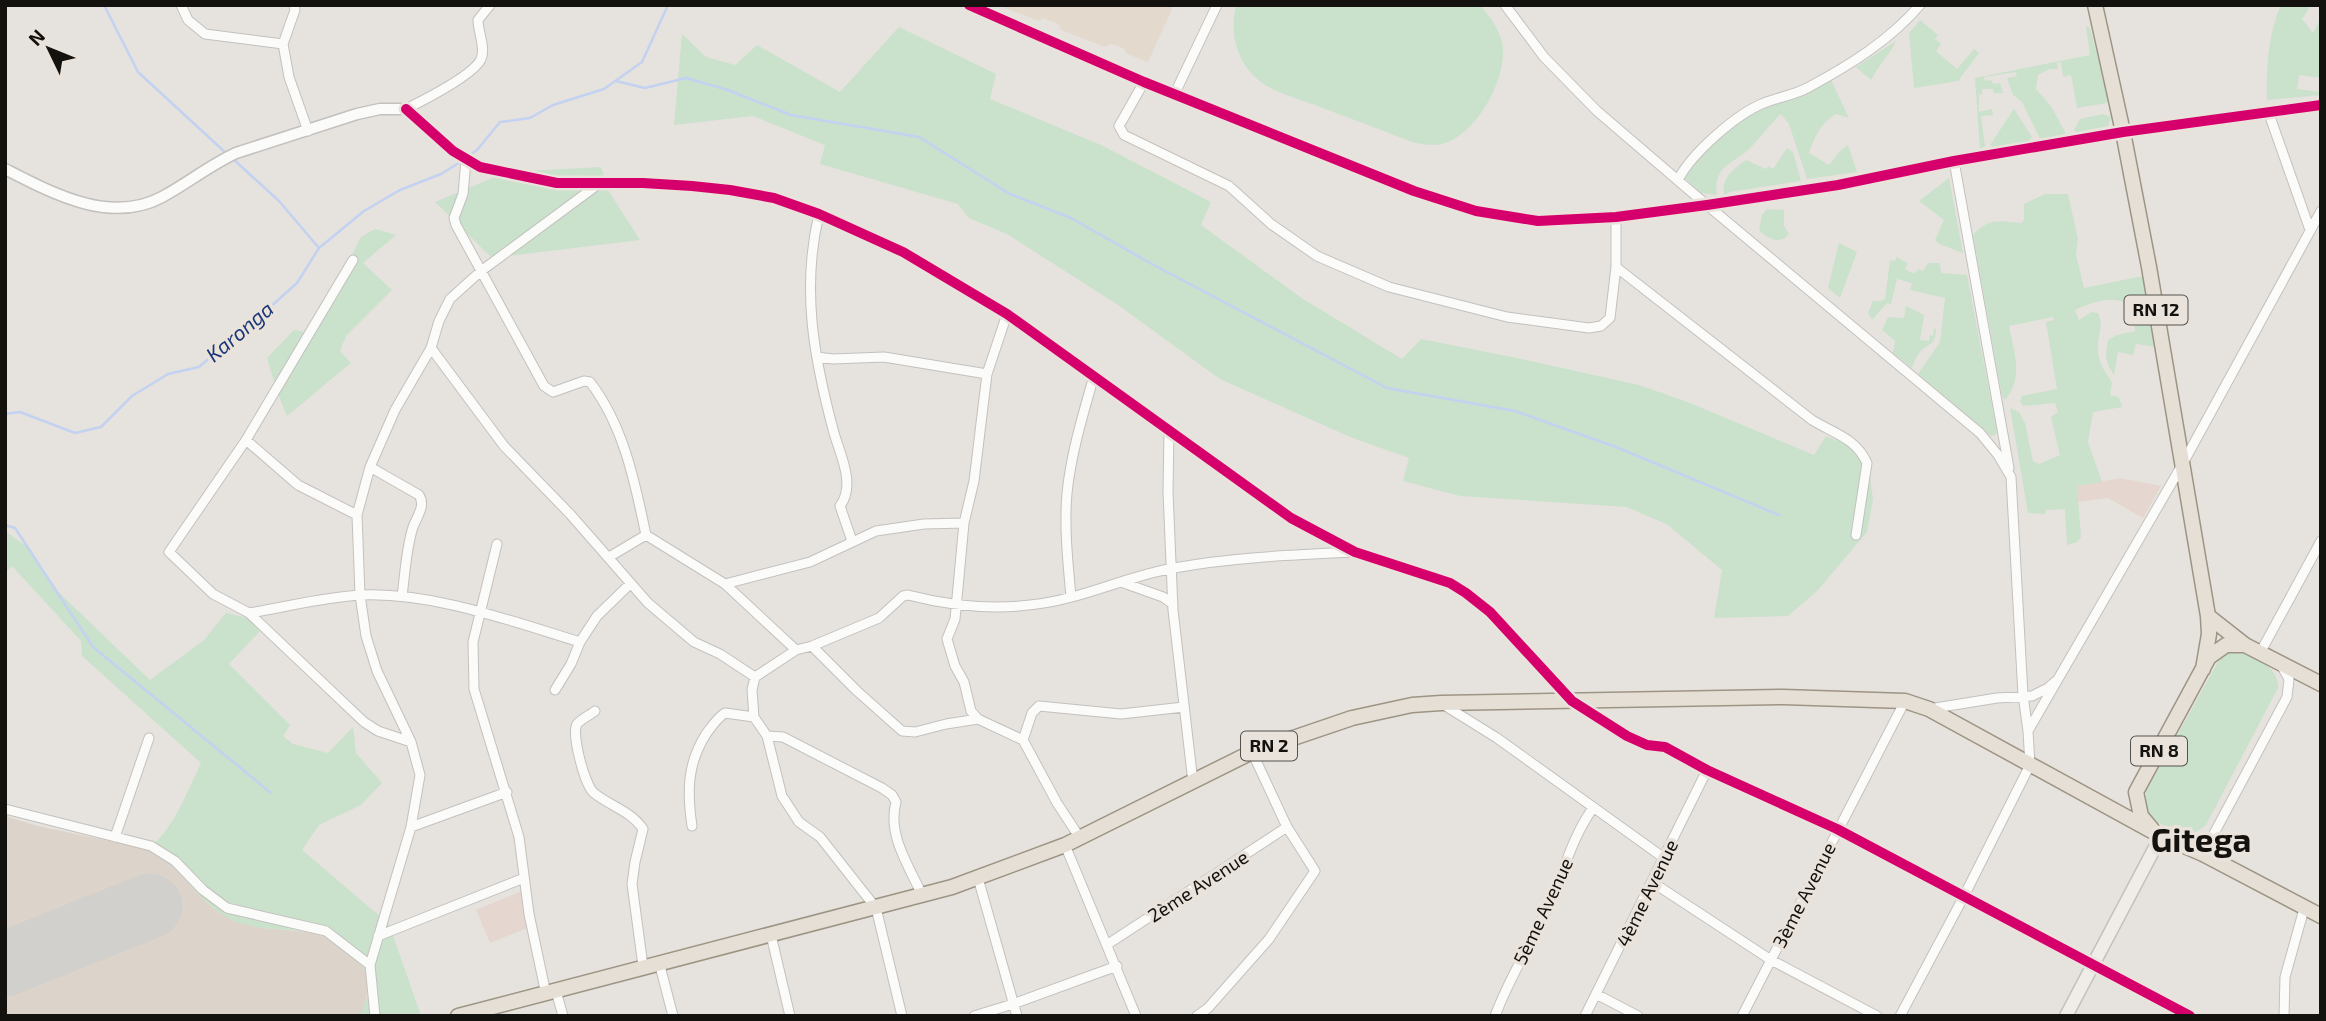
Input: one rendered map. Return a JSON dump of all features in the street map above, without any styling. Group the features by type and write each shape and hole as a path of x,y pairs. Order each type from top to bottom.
{"main road":[{"name":"RN 12","path":"2095,5 2123,132 2208,616"},
{"path":"2208,616 2245,645 2321,684"},
{"name":"RN 8","path":"2203,668 2209,634 2208,616"},
{"name":"RN 8","path":"2096,800 2105,804 2122,803 2136,792 2203,668 2216,650 2233,643 2245,645"},
{"name":"RN 2","path":"458,1016 643,966 876,908 978,878 1065,845 1252,752 1352,718 1412,705 1441,703 1783,697 1905,701 1929,709 2158,835 2203,853 2321,916"},
{"name":"RN 8","path":"2136,792 2141,816 2158,835"},
{"path":"2066,1016 2094,967 2158,835"}],"street":[{"path":"181,5 188,20 205,34 283,44"},
{"path":"294,5 295,10 283,44 289,77 308,131"},
{"path":"5,169 58,194 89,205 114,208 143,204 160,198 236,153 357,114 380,109 406,109 437,93 475,67 482,58 478,20 490,5"},
{"path":"969,5 1144,82 1414,191 1476,211 1538,221 1616,217 1707,205 1838,185 2123,132 2321,105"},
{"path":"1175,93 1217,5"},
{"path":"1505,5 1558,72 1597,111 1980,433 2011,477"},
{"path":"1678,180 1698,152 1749,111 1794,94 1832,74 1890,37 1920,5"},
{"path":"1144,82 1119,126 1124,135 1229,186 1271,224 1317,256 1389,287 1507,317 1595,328 1610,317 1616,267 1616,217"},
{"path":"406,109 466,160 480,167 557,183 643,183 730,190 774,198 820,214 903,251 1007,314 1291,518 1355,552 1450,583 1466,593 1490,612 1572,701 1627,736 1647,745 1665,747 1707,770 1837,830 2190,1016"},
{"path":"2268,111 2315,226"},
{"path":"466,160 463,194 454,218 548,390 553,392 584,381 593,386 622,441 633,475 646,535 724,584 796,650"},
{"path":"1900,1016 2030,765 2023,695 2011,477 1954,162"},
{"path":"375,1016 370,965 411,827 420,775 411,742 377,671 366,636 360,595 357,515 370,467 395,410 431,348 439,321 450,299 481,271 600,183"},
{"path":"2028,732 2182,465 2321,211"},
{"path":"820,214 810,262 810,304 817,357 846,471 844,502 840,506 852,541"},
{"path":"353,260 246,440 169,552 213,594 249,612 364,722 378,731 411,742"},
{"path":"1616,267 1812,420 1834,430 1856,446 1867,463 1856,535"},
{"path":"1007,314 987,374 974,481 964,523 957,607 948,634 948,644 964,682 971,711 978,719 1023,740 1057,803 1080,838"},
{"path":"431,348 504,446 609,557 648,604 694,642 736,663 754,677"},
{"path":"817,357 833,359 884,356 987,374"},
{"path":"1071,597 1067,552 1067,493 1076,444 1094,376"},
{"path":"1169,430 1168,492 1173,604 1193,782"},
{"path":"246,440 298,485 357,515"},
{"path":"370,467 419,495 422,500 422,508 410,541 402,596"},
{"path":"724,584 810,562 876,531 964,523"},
{"path":"609,557 646,535"},
{"path":"2260,653 2321,541"},
{"path":"497,544 473,642 474,689 519,837 529,914 551,993 563,1016"},
{"path":"902,1016 876,908 820,837 799,822 782,796 767,736 754,717 754,677 796,650 878,618 903,596 957,607 1010,606 1071,597 1137,576 1173,568 1238,558 1355,552"},
{"path":"1121,582 1163,597 1173,604"},
{"path":"555,690 597,616 630,584"},
{"path":"249,612 360,595 402,596 479,611 580,642"},
{"path":"812,646 902,731 915,732 978,719"},
{"path":"2203,853 2287,697 2289,679 2277,661"},
{"path":"1929,709 2032,695 2048,688 2066,669"},
{"name":"3ème Avenue","path":"1742,1016 1905,701"},
{"path":"1441,703 1497,738 1664,858"},
{"path":"1023,740 1031,713 1039,706 1121,713 1184,707"},
{"path":"595,711 580,722 575,730 585,778 594,793 637,820 643,829 632,884 643,966"},
{"path":"692,826 688,778 699,746 713,723 725,713 754,717"},
{"path":"767,736 783,737 892,795 896,802 893,814 894,830 922,895"},
{"path":"115,837 149,738"},
{"path":"1197,1016 1208,1008 1269,939 1314,875 1314,867 1287,827 1274,794 1252,752"},
{"name":"4ème Avenue","path":"1585,1016 1707,770"},
{"path":"411,827 507,792"},
{"name":"5ème Avenue","path":"1494,1016 1547,910 1573,849 1579,827 1593,808"},
{"path":"5,809 151,846 163,852 203,890 228,908 326,931 370,965"},
{"name":"2ème Avenue","path":"1108,944 1287,827"},
{"path":"1065,845 1136,1016"},
{"path":"378,936 524,878"},
{"path":"978,878 1017,1016"},
{"path":"1652,882 1772,960 1877,1016"},
{"path":"2284,1016 2285,977 2304,909"},
{"path":"771,934 790,1016"},
{"path":"659,962 673,1016"},
{"path":"974,1016 1117,966"},
{"path":"1596,994 1638,1016"}],"shaded area":[{"path":"997,5 1174,5 1148,62 1127,54 1123,48 1111,44 1105,47 1061,30 1058,24 1043,18 1039,21"},
{"path":"2120,478 2161,486 2143,518 2108,498 2078,502 2077,486"},
{"path":"5,816 38,826 148,849 164,857 230,919 265,928 326,934 348,948 369,974 366,1001 361,1016 5,1016"},
{"path":"524,890 530,927 490,943 476,910"}],"green space":[{"path":"1236,5 1480,5 1495,25 1502,42 1499,76 1486,105 1466,130 1442,144 1415,143 1266,86 1248,69 1238,52 1234,34"},
{"path":"2281,5 2311,5 2302,19 2313,33 2321,18 2321,78 2299,75 2297,89 2321,92 2321,95 2267,100 2269,52"},
{"path":"1920,20 1938,35 1935,39 1941,44 1936,51 1957,69 1974,49 1979,53 1958,81 1914,88 1909,33"},
{"path":"2086,25 2090,28 2108,97 2107,103 2077,108 2071,75 2063,77 2061,62 2057,63 2058,69 2050,69 2038,75 2036,89 2051,106 2066,134 2040,139 2022,102 2013,95 2007,78 2017,76 2016,72 1984,77 1985,81 1992,80 1993,84 2000,83 2003,93 1982,89 1982,94 1979,95 1979,112 1992,109 1993,115 1981,116 1985,146 1980,149 1975,78 2090,55"},
{"path":"899,27 996,74 990,99 1101,145 1211,202 1201,225 1303,299 1402,359 1421,339 1639,385 1690,403 1814,455 1826,436 1850,446 1869,469 1873,499 1867,532 1818,590 1788,616 1714,618 1722,570 1668,525 1627,507 1460,496 1403,481 1409,458 1350,437 1220,379 1118,305 1007,234 969,218 958,204 820,164 825,145 753,116 674,125 682,34 706,57 735,65 757,45 840,92"},
{"path":"1896,41 1871,80 1856,67"},
{"path":"1831,80 1849,118 1836,114 1826,121 1809,153 1829,165 1848,145 1857,172 1807,179 1789,124 1781,114 1750,148 1722,171 1716,185 1717,195 1701,193 1685,178 1686,172 1716,139 1746,117 1768,106 1795,98"},
{"path":"2014,109 2032,137 2029,141 1993,147 1990,145"},
{"path":"2103,114 2111,117 2108,126 2076,132 2074,130 2080,119"},
{"path":"1787,148 1793,152 1801,181 1729,192 1724,196 1726,179 1741,163 1746,160 1766,169 1769,166 1773,169"},
{"path":"601,167 608,190 640,240 492,258 435,202 507,172"},
{"path":"1949,178 1963,253 1935,240 1944,220 1919,201"},
{"path":"2045,194 2068,194 2078,239 2076,255 2084,288 2143,276 2156,341 2156,347 2136,344 2133,355 2118,352 2114,375 2106,359 2108,340 2135,331 2132,306 2119,300 2111,300 2088,304 2075,310 2079,320 2091,312 2098,313 2101,326 2098,341 2100,361 2112,382 2110,395 2119,397 2122,407 2093,412 2088,442 2102,482 2077,486 2081,537 2077,542 2067,545 2065,509 2046,510 2045,514 2028,513 2010,408 2019,412 2025,423 2033,461 2039,464 2060,455 2051,417 2058,412 2055,403 2023,406 2020,401 2022,396 2057,389 2046,322 2054,320 2053,317 2009,326 2016,374 2011,392 2005,400 2002,396 1973,235 1990,223 2022,223 2024,204"},
{"path":"1767,209 1784,210 1784,226 1789,234 1782,239 1774,240 1759,230 1762,215"},
{"path":"375,229 396,235 363,263 392,290 346,336 340,351 351,363 287,416 267,358 294,330 312,333 361,237"},
{"path":"1839,243 1857,252 1840,298 1828,288"},
{"path":"1896,257 1908,263 1905,269 1914,274 1918,269 1923,271 1928,263 1940,263 1941,273 1967,275 1997,432 1995,435 1991,436 1918,374 1940,342 1945,298 1910,290 1912,283 1897,279 1891,304 1887,303 1872,320 1868,313 1873,301 1885,299 1890,260 1895,261"},
{"path":"1906,306 1924,315 1920,340 1929,341 1930,335 1933,336 1936,329 1933,342 1923,349 1912,368 1893,353 1895,341 1882,330 1888,317 1904,318"},
{"path":"5,531 30,549 51,585 150,680 204,640 226,613 248,618 260,631 229,664 290,725 283,736 293,744 328,753 353,727 356,753 382,783 361,805 319,825 302,850 389,924 421,1016 360,1016 370,981 356,959 342,945 311,932 262,928 228,918 206,902 161,856 148,849 173,821 201,763 82,656 81,641 12,566 5,572"},
{"path":"2230,652 2254,657 2269,667 2277,680 2278,688 2206,825 2192,835 2182,835 2151,817 2146,808 2146,791 2219,660"}],"waterway":[{"path":"104,5 138,72 227,154"},
{"name":"Karonga","path":"470,155 500,122 530,118 553,105 604,89 642,62 668,5"},
{"path":"616,81 645,88 686,78 728,90 791,115 919,137 1010,194 1071,218 1150,263 1387,388 1515,411 1616,447 1779,515"},
{"path":"232,158 279,201 319,248"},
{"name":"Karonga","path":"5,414 20,412 75,433 101,427 132,396 168,374 199,367 297,283 319,248 364,211 400,190 441,174 462,161"},
{"path":"5,525 15,528 93,647 271,793"}],"runway":[{"path":"5,964 150,906"}],"cycle path":[{"path":"969,5 1144,82 1414,191 1476,211 1538,221 1616,217 1707,205 1838,185 1954,161 2123,132 2321,105"},
{"path":"406,109 453,151 480,167 557,183 692,186 774,198 819,214 903,252 1007,314 1291,518 1355,552 1450,583 1466,593 1490,612 1572,701 1627,736 1647,745 1665,747 1707,770 1837,829 2190,1016"}],"district":[{"name":"Gitega","path":"2201,840"}]}
